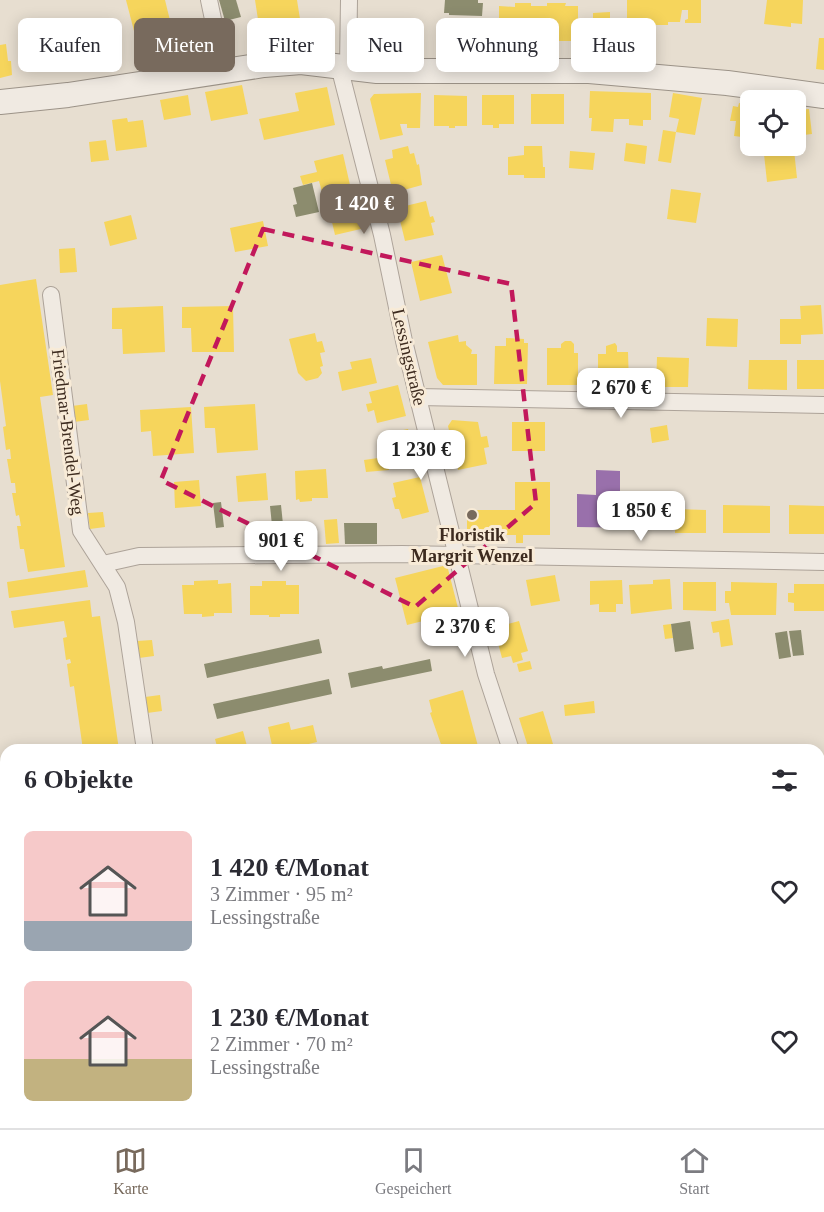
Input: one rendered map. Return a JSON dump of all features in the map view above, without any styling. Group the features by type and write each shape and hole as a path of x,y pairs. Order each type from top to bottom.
{"main road":[{"path":"235,70 302,62 377,71 589,71 727,83 824,96"},
{"path":"0,102 45,99 224,72"}],"street":[{"path":"209,0 213,18"},
{"name":"Lessingstraße","path":"348,0 344,67 418,398 486,674 509,744"},
{"name":"Friedmar-Brendel-Weg","path":"51,295 81,531 117,587 126,622 144,744"},
{"path":"418,398 824,405"},
{"path":"103,564 139,556 402,554 824,562"}],"highlighted area":[{"path":"263,229 511,284 536,503 415,607 161,480"}],"building: Wohnen":[{"path":"126,0 165,0 169,18 134,18 134,31"},
{"path":"255,0 297,0 300,18 258,18"},
{"path":"627,0 701,0 701,23 685,23 688,19 688,10 682,10 680,22 668,22 668,25 656,25 656,18 627,18"},
{"path":"767,0 803,0 802,24 791,23 791,27 764,24"},
{"path":"515,3 547,6 547,3 566,3 565,6 578,6 578,18 571,18 571,41 559,41 559,18 499,18 499,6 515,7"},
{"path":"610,12 610,18 593,18 593,13"},
{"path":"819,38 824,38 824,70 816,69"},
{"path":"6,44 12,75 0,78 0,45"},
{"path":"242,85 248,114 211,121 205,92"},
{"path":"327,87 335,125 264,140 259,119 299,111 295,93"},
{"path":"590,91 651,93 651,120 643,120 643,126 629,125 629,119 614,119 613,132 591,131"},
{"path":"421,93 420,128 407,128 407,124 400,124 403,135 380,140 370,99 374,94"},
{"path":"673,93 702,98 695,135 676,132 679,119 669,117"},
{"path":"531,94 564,94 564,124 531,124"},
{"path":"188,95 191,115 164,120 160,100"},
{"path":"434,95 467,96 467,126 449,128 449,126 434,126"},
{"path":"482,95 514,95 514,124 499,124 499,128 493,128 493,125 482,125"},
{"path":"740,103 740,137 734,136 736,121 730,121 733,106 738,107"},
{"path":"806,109 809,109 812,134 806,135"},
{"path":"127,118 128,122 143,120 147,147 116,151 112,120"},
{"path":"663,130 676,132 671,163 658,161"},
{"path":"106,140 109,160 91,162 89,142"},
{"path":"626,143 647,146 645,164 624,161"},
{"path":"408,146 410,154 414,153 417,165 419,164 422,185 393,193 385,160 393,158 392,150"},
{"path":"524,146 542,146 545,178 508,175 508,157 524,155"},
{"path":"570,151 595,153 593,170 569,168"},
{"path":"343,154 350,185 322,192 319,181 303,185 300,176 317,172 314,161"},
{"path":"764,156 795,156 797,178 767,182"},
{"path":"671,189 701,193 696,223 667,219"},
{"path":"357,197 365,228 335,235 328,205"},
{"path":"426,201 430,217 433,216 435,222 431,223 434,235 405,241 397,208"},
{"path":"131,215 137,239 110,246 104,222"},
{"path":"263,221 268,246 235,252 230,228"},
{"path":"75,248 77,272 60,273 59,249"},
{"path":"442,255 452,293 420,301 411,262"},
{"path":"36,279 53,395 40,397 65,567 28,572 24,549 20,549 17,526 21,526 19,515 16,516 12,493 16,493 15,483 11,483 7,459 11,459 10,449 6,450 3,427 6,426 0,381 0,285"},
{"path":"821,305 823,334 801,335 801,344 780,344 780,319 801,319 800,306"},
{"path":"163,306 165,352 123,354 122,329 112,329 112,308"},
{"path":"233,306 234,352 192,352 191,328 182,328 182,307"},
{"path":"707,318 738,319 737,347 706,346"},
{"path":"315,333 317,342 322,341 325,352 320,353 322,373 318,378 306,381 298,373 289,339"},
{"path":"458,335 459,342 466,341 466,345 472,350 471,354 477,354 477,385 443,385 437,378 428,342"},
{"path":"506,338 524,339 524,343 528,343 527,384 494,384 495,346 506,346"},
{"path":"571,341 574,344 574,353 578,353 578,385 547,385 547,348 561,348 561,344"},
{"path":"615,343 617,352 628,352 629,386 598,383 598,354 606,354 606,346"},
{"path":"657,357 689,358 688,387 656,387"},
{"path":"371,358 377,383 342,391 338,372 352,369 350,362"},
{"path":"749,360 787,360 787,390 748,389"},
{"path":"797,360 824,360 824,389 797,389"},
{"path":"398,385 406,416 377,423 374,410 368,412 366,404 372,403 369,392"},
{"path":"87,404 89,420 74,422 72,406"},
{"path":"255,404 258,450 217,453 215,428 205,428 204,407"},
{"path":"191,407 194,453 153,456 151,431 141,432 140,410"},
{"path":"452,420 478,422 481,437 487,436 489,447 484,448 487,464 458,470 448,426"},
{"path":"512,422 545,422 545,451 512,451"},
{"path":"667,425 669,440 652,443 650,428"},
{"path":"408,429 416,460 389,467 389,470 366,472 364,460 385,457 379,435"},
{"path":"326,469 328,498 312,498 312,501 300,502 299,499 296,500 295,471"},
{"path":"266,473 268,500 238,502 236,476"},
{"path":"420,477 429,512 402,519 399,509 395,509 392,498 396,497 393,483"},
{"path":"199,480 201,506 175,508 174,482"},
{"path":"515,482 550,482 550,535 523,535 523,543 516,543 516,535 467,535 467,510 515,510"},
{"path":"723,505 770,506 770,533 723,533"},
{"path":"789,505 824,506 824,534 789,534"},
{"path":"676,509 706,510 706,533 675,533"},
{"path":"103,512 105,527 90,529 88,513"},
{"path":"337,519 339,543 326,544 324,520"},
{"path":"447,565 459,612 407,625 395,578"},
{"path":"85,570 88,587 9,598 7,582"},
{"path":"555,575 560,601 531,606 526,580"},
{"path":"670,579 672,609 631,614 629,585 653,584 653,580"},
{"path":"218,580 218,584 231,583 232,613 214,613 214,616 202,617 202,614 184,614 182,585 194,585 194,581"},
{"path":"622,580 623,604 616,604 616,612 599,612 599,604 590,605 590,581"},
{"path":"262,581 286,581 286,585 299,585 299,614 280,614 280,617 250,615 250,586 262,586"},
{"path":"683,582 716,582 716,611 683,610"},
{"path":"731,582 777,583 776,615 731,615 729,603 725,603 725,591 731,591"},
{"path":"794,584 824,584 824,611 794,611 794,603 788,602 788,593 794,593"},
{"path":"90,600 92,617 100,616 118,744 82,744 74,686 70,687 67,664 71,663 70,659 66,660 63,638 67,637 64,621 14,628 11,611"},
{"path":"729,619 733,645 721,647 719,632 713,633 711,622"},
{"path":"519,621 528,651 521,653 523,660 513,663 511,656 502,658 494,628"},
{"path":"671,624 673,638 665,639 663,625"},
{"path":"152,640 154,656 139,658 137,641"},
{"path":"530,661 532,669 519,672 517,664"},
{"path":"463,690 477,744 441,744 430,713 432,712 429,700"},
{"path":"160,695 162,711 147,713 145,697"},
{"path":"594,701 595,713 565,716 564,705"},
{"path":"543,711 553,744 527,744 519,718"},
{"path":"289,722 291,730 313,725 317,742 272,744 268,727"},
{"path":"243,731 246,744 216,744 215,739"}],"building: Büros":[{"path":"596,470 620,471 620,494 641,495 640,528 577,527 577,494 596,495"}],"building: Industrie":[{"path":"219,0 236,0 241,17 224,18"},
{"path":"445,0 478,0 478,3 483,3 482,16 444,13"},
{"path":"312,183 319,212 296,217 293,205 297,204 293,188"},
{"path":"221,502 224,527 216,528 213,503"},
{"path":"281,505 284,534 273,535 270,506"},
{"path":"344,523 377,523 377,544 345,544"},
{"path":"690,621 694,649 675,652 671,624"},
{"path":"801,630 804,655 793,656 789,631"},
{"path":"787,631 791,657 779,659 775,633"},
{"path":"319,639 322,653 207,678 204,664"},
{"path":"430,659 432,671 351,688 348,673 382,666 383,669"},
{"path":"329,679 332,694 217,719 213,704"}],"place":[{"name":"Floristik Margrit Wenzel","path":"472,515"}]}
